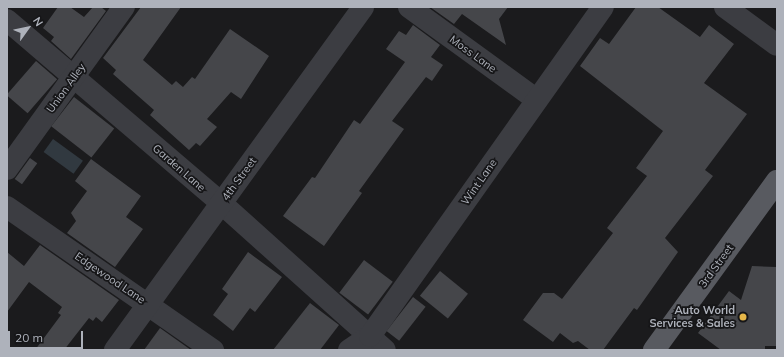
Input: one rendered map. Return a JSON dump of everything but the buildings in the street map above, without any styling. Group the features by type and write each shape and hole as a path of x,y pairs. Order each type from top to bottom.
{"main road":[{"name":"3rd Street","path":"654,350 777,181"}],"street":[{"name":"Union Alley","path":"7,169 124,7"},
{"name":"4th Street","path":"115,350 363,7"},
{"name":"Moss Lane","path":"409,7 537,100"},
{"name":"Wint Lane","path":"349,350 378,343 537,100 603,7"},
{"path":"725,7 777,45"},
{"name":"Garden Lane","path":"7,20 221,204 378,343"},
{"name":"Edgewood Lane","path":"7,207 149,304 213,350"}],"shaded area":[{"path":"53,139 83,161 74,174 44,152"}],"place":[{"name":"Auto World Services & Sales","path":"743,317"}]}
